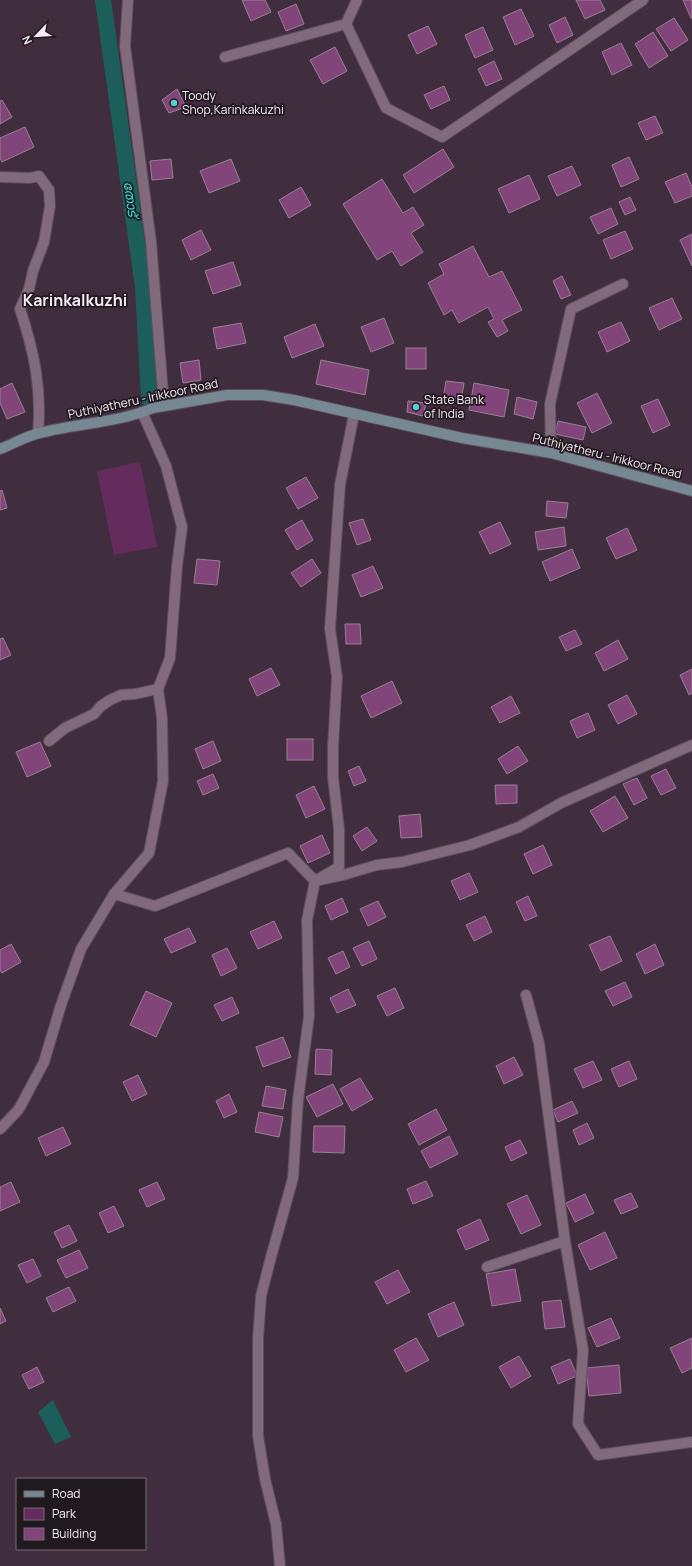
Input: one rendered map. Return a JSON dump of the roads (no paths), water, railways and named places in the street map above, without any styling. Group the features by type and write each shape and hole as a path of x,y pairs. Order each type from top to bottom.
{"main road":[{"name":"Puthiyatheru - Irikkoor Road","path":"0,449 38,433 142,412 154,408 227,395 263,395 294,400 462,438 551,453 692,491"}],"street":[{"path":"128,0 125,46 151,242 164,406"},
{"path":"356,0 346,24 386,108 442,137 643,0"},
{"path":"225,57 346,24"},
{"path":"0,177 30,178 39,176 49,190 50,206 44,242 33,271 29,289 20,309 29,335 38,382 40,408 38,433"},
{"path":"551,453 550,404 572,309 623,284"},
{"path":"0,1129 18,1109 44,1062 61,1005 81,949 114,894 149,853 163,781 162,718 158,688 170,658 177,566 182,527 166,466 142,412"},
{"path":"280,1566 276,1524 265,1479 258,1436 258,1340 261,1296 293,1178 298,1100 309,1016 307,920 315,881 338,867 339,829 333,777 337,677 330,629 340,485 354,414"},
{"path":"49,741 66,728 94,714 101,706 110,700 121,695 135,694 158,688"},
{"path":"315,881 377,865 402,862 470,845 519,827 561,803 692,744"},
{"path":"114,894 155,906 288,853 315,881"},
{"path":"526,995 539,1043 565,1241 583,1350 578,1424 598,1455 692,1442"},
{"path":"487,1267 565,1241"}],"waterway":[{"name":"തോട്","path":"103,0 143,287 149,399"}],"place":[{"name":"Toody Shop,Karinkakuzhi","path":"174,103"},
{"name":"State Bank of India","path":"416,407"}],"district":[{"name":"Karinkalkuzhi","path":"75,300"}]}
